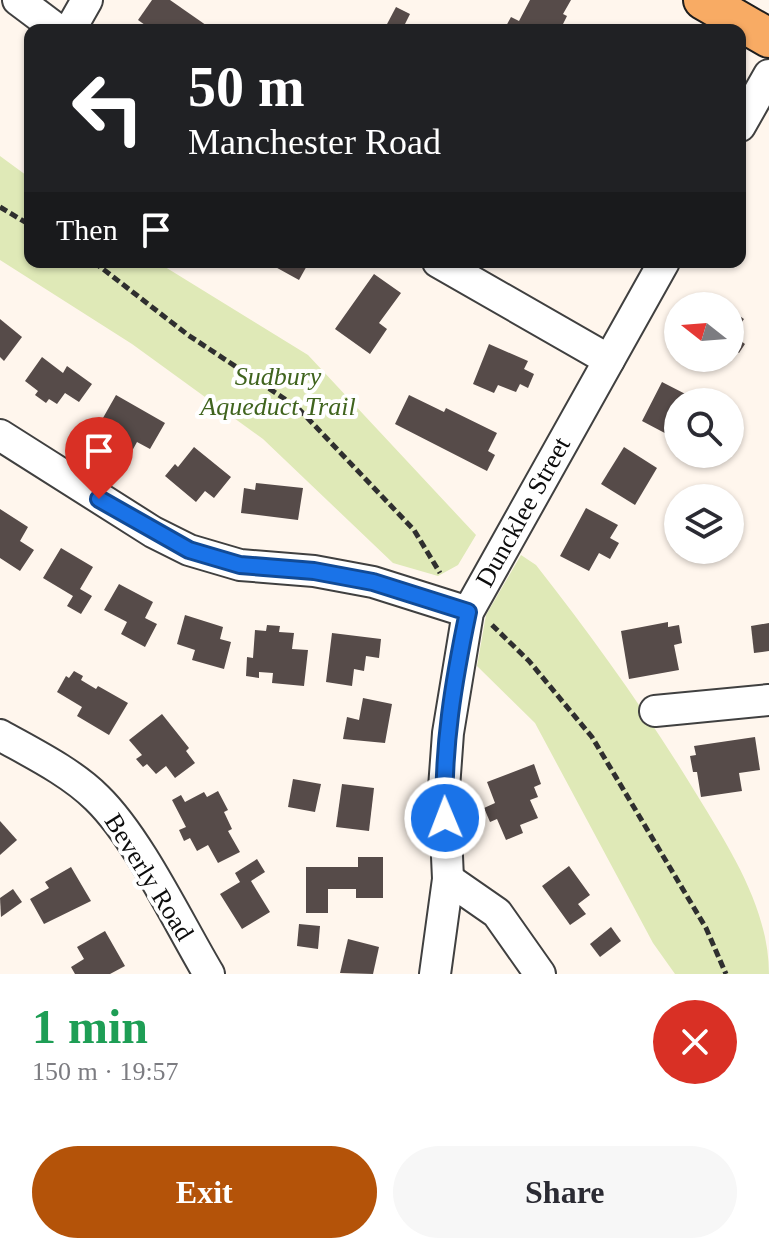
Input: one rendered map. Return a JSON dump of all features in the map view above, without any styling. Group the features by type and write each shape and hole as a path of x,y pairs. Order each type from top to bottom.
{"main road":[{"path":"703,0 745,24"},
{"path":"746,25 769,38"}],"street":[{"path":"18,0 50,24"},
{"path":"73,24 87,0"},
{"path":"746,115 769,75"},
{"path":"448,268 609,360"},
{"name":"Duncklee Street","path":"435,974 448,879 444,788 457,672 468,612 661,268"},
{"path":"0,435 153,532 189,550 240,565 314,571 373,582 468,612"},
{"path":"655,711 769,700"},
{"name":"Beverly Road","path":"0,735 97,798 126,832 209,974"},
{"path":"448,879 497,913 540,974"}],"path":[{"path":"0,207 24,221"}],"green space":[{"name":"Sudbury Aqueduct Trail","path":"0,156 24,174 24,268 167,268 308,355 476,535 458,565 438,576 393,563 263,439 132,344 0,260"},
{"path":"521,555 536,565 620,677 722,837 755,903 767,950 769,974 675,974 653,943 535,723 477,666 486,615"}],"building":[{"path":"152,0 170,0 204,24 144,24 138,20"},
{"path":"530,0 571,0 563,14 567,16 563,24 507,24 511,17 519,21"},
{"path":"396,7 410,14 405,24 387,24"},
{"path":"277,268 306,268 299,280"},
{"path":"374,274 401,293 379,323 387,329 370,354 335,329"},
{"path":"0,319 22,337 4,361 0,357"},
{"path":"489,344 528,361 524,369 534,374 528,388 520,384 516,392 498,385 494,393 473,384"},
{"path":"42,357 63,373 67,366 92,384 79,402 65,393 57,404 49,399 46,403 35,395 38,391 25,381"},
{"path":"662,382 674,388 664,388 664,433 642,421"},
{"path":"116,395 165,423 150,449 137,442 132,451 120,445 117,449 95,432"},
{"path":"409,395 444,412 446,408 497,433 488,451 495,455 487,471 395,424"},
{"path":"194,447 231,477 214,498 205,491 196,502 165,476 175,464 178,467"},
{"path":"624,447 657,468 635,505 601,484"},
{"path":"256,483 303,488 298,520 241,513 244,488 255,490"},
{"path":"586,508 618,525 610,538 619,543 610,559 599,553 589,571 560,556"},
{"path":"0,509 28,527 20,541 34,550 20,571 0,558"},
{"path":"61,548 93,567 80,589 92,596 81,614 67,606 73,596 43,578"},
{"path":"119,584 153,602 145,618 157,624 145,647 121,634 127,622 104,610"},
{"path":"185,615 223,627 220,639 231,642 224,669 192,660 195,650 177,644"},
{"path":"668,622 668,627 679,625 682,643 674,645 679,670 629,679 621,631"},
{"path":"769,623 769,651 754,653 751,626"},
{"path":"267,625 280,626 279,632 294,633 292,649 308,650 304,686 272,683 273,673 259,672 259,678 246,676 247,657 253,658 255,630 266,631"},
{"path":"332,633 381,639 379,658 366,656 364,671 354,669 352,686 326,682"},
{"path":"74,671 83,676 81,680 96,689 98,686 128,703 109,735 77,716 82,707 57,692 66,676 69,678"},
{"path":"363,698 392,704 385,743 343,739 347,717 359,720"},
{"path":"162,714 189,748 186,751 195,763 175,778 166,766 156,774 147,764 143,767 136,759 142,755 129,740"},
{"path":"755,737 760,770 739,773 742,791 701,797 697,772 693,772 690,756 696,755 694,746"},
{"path":"534,764 541,784 534,787 538,797 530,800 538,818 520,825 523,833 506,840 497,819 490,822 484,808 495,803 487,782"},
{"path":"293,779 321,784 315,812 288,807"},
{"path":"342,784 374,788 369,831 336,827"},
{"path":"218,791 228,810 224,812 232,829 228,831 240,852 218,863 208,845 197,851 190,838 184,841 179,830 186,827 172,800 181,795 185,802 204,792 207,797"},
{"path":"0,821 17,840 0,855"},
{"path":"358,857 383,857 383,898 356,898 356,889 328,889 328,913 306,913 306,867 358,867"},
{"path":"257,859 265,872 251,881 270,912 242,929 220,894 240,882 235,873"},
{"path":"569,866 590,895 578,904 586,914 570,925 542,886"},
{"path":"71,867 91,901 44,924 30,899 49,888 45,882"},
{"path":"13,889 22,902 1,917 0,898"},
{"path":"299,924 320,926 318,949 297,946"},
{"path":"611,927 621,941 600,957 590,944"},
{"path":"105,931 125,966 110,974 75,974 71,967 84,959 77,947"},
{"path":"348,939 379,947 373,974 340,973"}],"route":[{"path":"99,499 189,550 240,565 314,571 373,582 468,612 448,733 445,818"}]}
